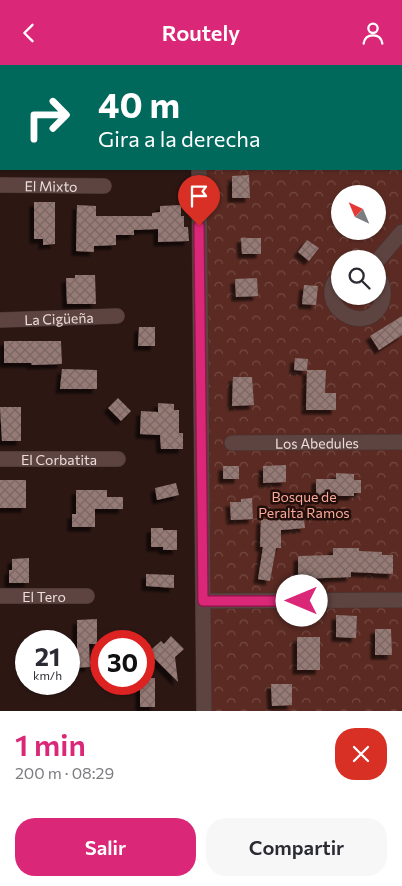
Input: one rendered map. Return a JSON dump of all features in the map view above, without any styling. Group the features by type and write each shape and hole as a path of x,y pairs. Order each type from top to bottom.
{"street":[{"path":"199,170 204,711"},
{"name":"El Mixto","path":"0,185 104,186"},
{"path":"386,251 402,232"},
{"path":"335,305 343,314 359,319 375,313 380,305"},
{"name":"La Cigüeña","path":"0,320 117,316"},
{"name":"Los Abedules","path":"232,443 402,442"},
{"name":"El Corbatita","path":"0,459 118,459"},
{"name":"El Tero","path":"0,596 87,596"},
{"path":"203,601 402,600"}],"green space":[{"name":"Bosque de Peralta Ramos","path":"207,170 402,170 402,711 205,711"}],"building":[{"path":"249,175 250,198 232,198 232,176"},
{"path":"34,202 55,202 55,244 43,245 43,239 34,239"},
{"path":"77,205 96,206 96,216 152,216 152,213 160,212 160,206 181,205 181,216 184,216 184,227 188,227 189,241 158,242 158,229 134,230 134,235 116,235 116,245 94,246 94,252 76,251"},
{"path":"241,238 261,238 261,254 242,254"},
{"path":"307,240 319,248 309,261 298,252"},
{"path":"75,275 95,275 96,304 67,304 66,278 75,278"},
{"path":"257,278 258,296 236,297 235,279"},
{"path":"304,285 318,286 316,305 302,304"},
{"path":"402,316 402,335 379,350 370,336"},
{"path":"139,327 155,327 155,346 138,346"},
{"path":"4,341 61,341 62,364 32,365 31,363 4,363"},
{"path":"295,358 308,359 307,370 326,370 325,393 336,393 336,410 306,410 307,371 294,370"},
{"path":"62,369 97,370 97,389 60,389"},
{"path":"233,377 252,377 254,405 232,406"},
{"path":"118,398 131,411 121,421 108,408"},
{"path":"158,403 174,404 174,410 179,410 179,433 183,433 183,449 161,449 160,435 140,434 141,411 158,412"},
{"path":"0,407 21,407 21,441 2,441"},
{"path":"286,465 286,482 263,483 263,466"},
{"path":"223,466 239,466 239,479 223,479"},
{"path":"336,473 354,474 354,480 361,480 361,493 354,493 354,496 316,496 316,479 336,479"},
{"path":"0,480 26,480 26,508 0,508"},
{"path":"176,483 179,495 157,500 155,488"},
{"path":"76,490 107,490 107,497 123,497 123,509 95,509 95,527 72,527 72,514 76,514"},
{"path":"252,498 253,519 231,520 230,502 241,502 241,499"},
{"path":"261,519 304,519 305,528 281,530 281,548 276,548 270,581 258,579 263,547 260,547"},
{"path":"151,528 177,530 177,550 163,550 163,547 151,547"},
{"path":"333,548 359,548 359,551 382,552 382,555 393,555 393,574 351,572 351,577 298,579 298,556 333,555"},
{"path":"29,558 29,583 9,583 9,570 12,570 12,559"},
{"path":"146,574 174,575 174,588 146,586"},
{"path":"336,615 357,616 356,638 336,637"},
{"path":"97,619 97,630 90,630 90,667 80,667 80,630 77,630 77,620"},
{"path":"375,629 391,629 392,655 375,655"},
{"path":"171,636 184,649 175,657 178,682 155,659 155,646 161,641 164,644"},
{"path":"297,637 320,637 320,670 297,670"},
{"path":"271,684 292,684 292,705 272,706"},
{"path":"140,695 155,695 155,707 140,707"}],"route":[{"path":"199,226 203,601 302,601"}]}
